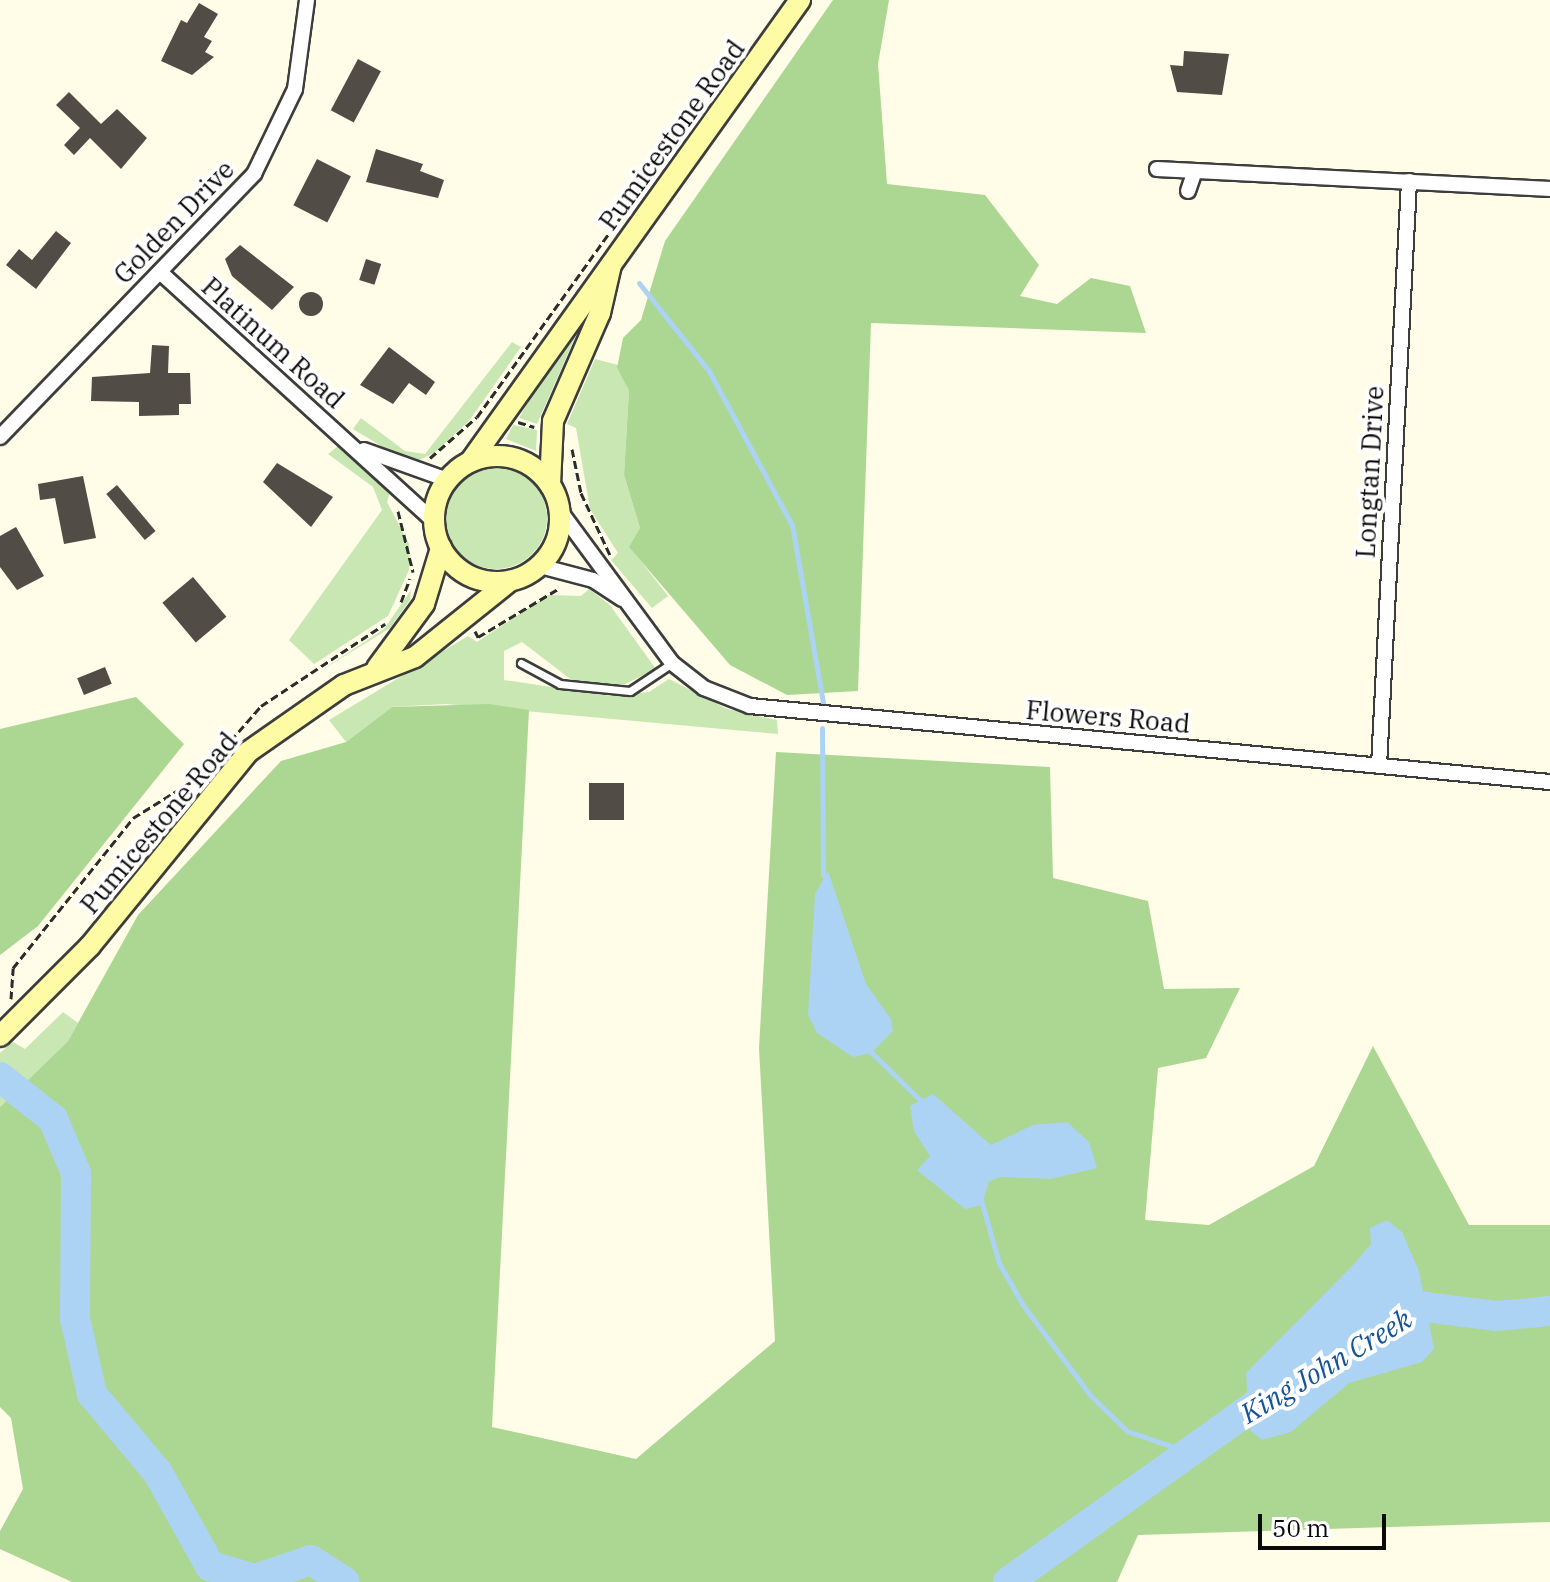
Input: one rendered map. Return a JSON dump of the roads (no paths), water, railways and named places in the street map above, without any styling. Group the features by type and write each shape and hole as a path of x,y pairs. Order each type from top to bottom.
{"main road":[{"name":"Pumicestone Road","path":"470,462 495,408 612,261 800,0"},
{"name":"Pumicestone Road","path":"550,485 552,429 600,313 612,261"},
{"path":"470,462 523,462 550,485 560,511 552,550 540,566 510,581 470,576 441,548 434,521 448,480 470,462"},
{"name":"Pumicestone Road","path":"377,668 413,625 429,592 441,548"},
{"name":"Pumicestone Road","path":"5,1032 90,946 248,752 377,668 415,657 467,619 510,581"}],"street":[{"name":"Golden Drive","path":"0,437 160,272 273,146 295,89 307,0"},
{"path":"1157,169 1550,189"},
{"path":"1188,191 1195,171"},
{"name":"Longtan Drive","path":"1379,766 1409,181"},
{"name":"Platinum Road","path":"160,272 260,370 357,447 434,521"},
{"name":"Platinum Road","path":"357,447 410,472 448,480"},
{"name":"Flowers Road","path":"560,511 601,561 623,599 672,663 704,688 750,706 1550,782"},
{"name":"Flowers Road","path":"540,566 588,578 623,599"}],"lane":[{"path":"521,663 560,684 630,691 672,663"}],"water":[{"path":"828,871 866,984 891,1019 893,1031 871,1053 853,1057 817,1033 808,1015 815,894"},
{"path":"933,1094 991,1145 1033,1125 1067,1122 1089,1142 1097,1168 1051,1179 1001,1177 989,1181 982,1205 965,1209 917,1170 930,1156 914,1131 910,1106"},
{"path":"1387,1220 1402,1232 1419,1271 1434,1349 1422,1362 1349,1383 1291,1432 1262,1440 1250,1430 1246,1373 1354,1264 1371,1244 1370,1228"}],"waterway":[{"path":"639,283 709,371 792,525 823,703"},
{"path":"822,728 823,875"},
{"path":"869,1050 921,1101"},
{"name":"King John Creek","path":"0,1077 53,1119 76,1173 75,1318 92,1394 158,1473 210,1566 255,1579 311,1560 345,1582"},
{"path":"981,1200 999,1263 1023,1305 1090,1395 1127,1431 1195,1454"},
{"name":"King John Creek","path":"1391,1326 1425,1307 1497,1316 1550,1311"},
{"name":"King John Creek","path":"1008,1582 1282,1386"}]}
